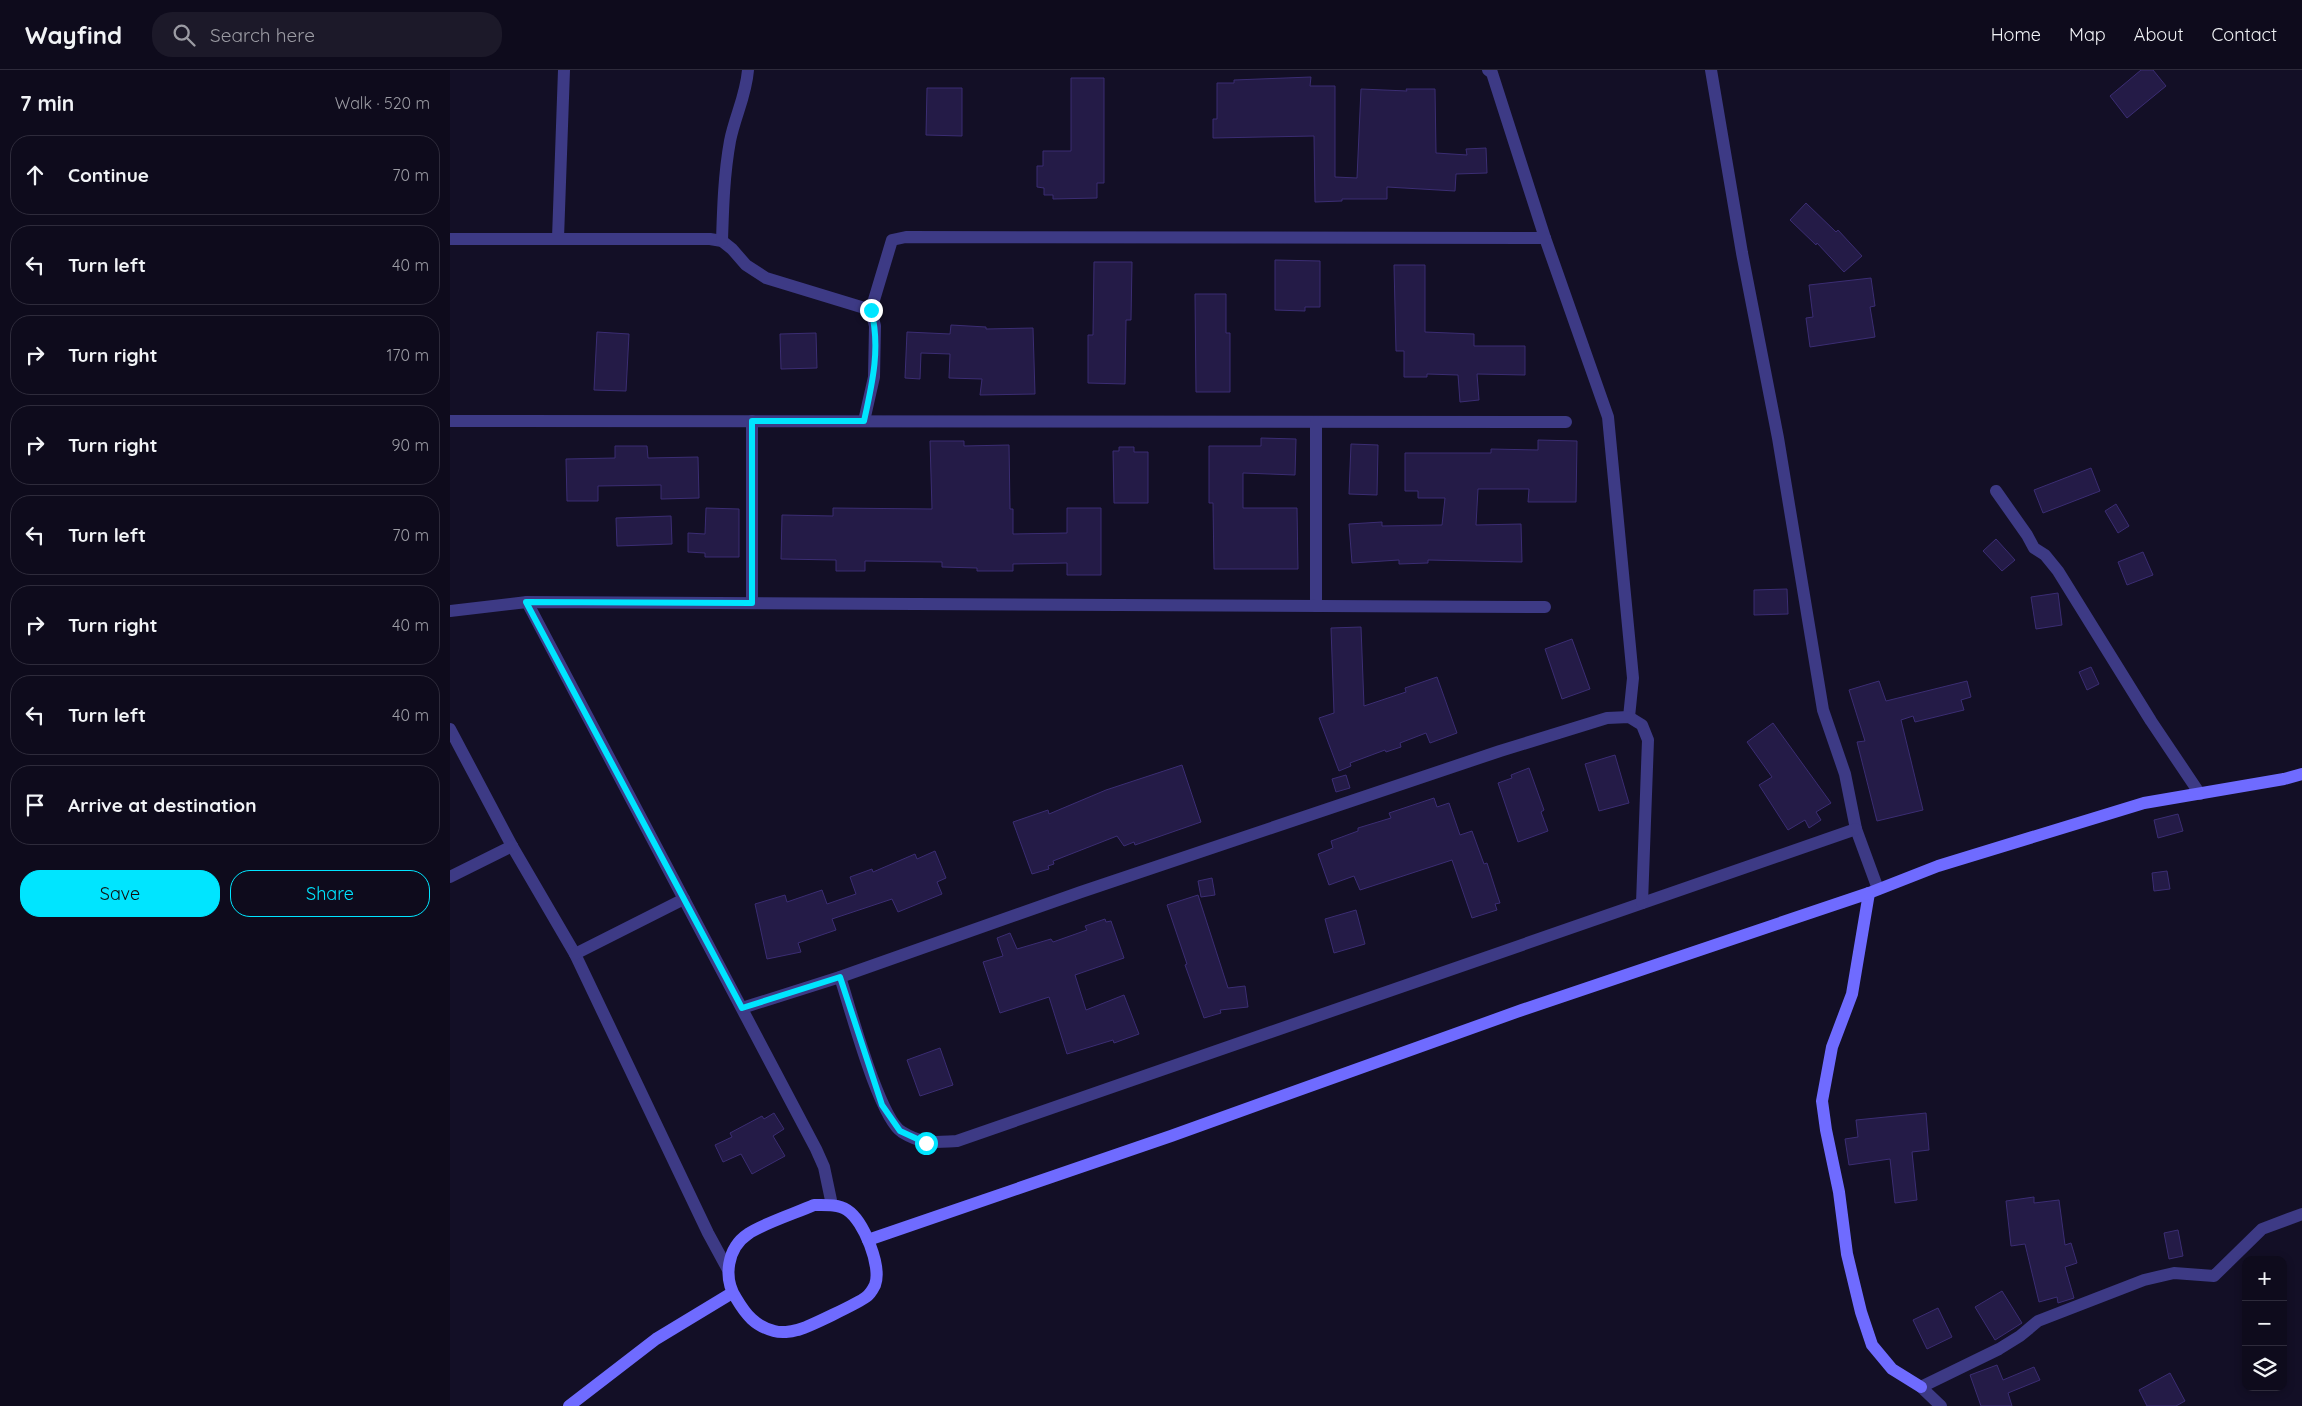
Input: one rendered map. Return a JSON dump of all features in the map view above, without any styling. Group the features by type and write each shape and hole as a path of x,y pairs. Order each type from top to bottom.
{"street":[{"path":"558,238 564,70"},
{"path":"722,241 730,140 747,90 748,70"},
{"path":"1488,70 1492,73 1545,238 1608,417 1633,678 1629,717"},
{"path":"1711,70 1742,253 1779,448 1823,710 1845,774 1856,829 1874,891 1852,994 1832,1047 1822,1101 1826,1130 1839,1192 1848,1254 1861,1312 1872,1344 1892,1369 1920,1387 1941,1406"},
{"path":"864,421 874,378 875,326 871,310 892,240 906,238 1545,238"},
{"path":"450,239 710,239 722,241 746,265 766,278 871,310"},
{"path":"450,421 1566,422"},
{"path":"752,421 752,603"},
{"path":"1316,422 1316,606"},
{"path":"1996,491 2028,535 2034,548 2045,555 2058,572 2125,681 2200,794"},
{"path":"526,602 742,1008 824,1167 832,1205"},
{"path":"450,612 526,602 1545,607"},
{"path":"742,1008 840,977 1108,883 1491,754 1607,718 1629,717 1642,725 1648,740 1642,903"},
{"path":"450,729 512,846 575,954 703,1224 727,1268 732,1293 746,1316 760,1327 777,1332 798,1330 865,1298 874,1287 877,1276 868,1240 859,1221 847,1210 832,1205 814,1205 747,1234 733,1251 727,1268"},
{"path":"868,1240 1171,1136 1522,1010 1874,891 1938,866 2144,803 2302,774"},
{"path":"840,977 882,1105 900,1131 926,1143 957,1141 1856,829"},
{"path":"450,877 512,846"},
{"path":"575,954 684,899"},
{"path":"1920,1387 2000,1350 2038,1321 2144,1280 2174,1273 2214,1276 2262,1229 2302,1214"},
{"path":"569,1406 656,1339 732,1293"}],"building":[{"path":"2141,70 2153,70 2166,86 2127,118 2110,96"},
{"path":"1311,77 1310,86 1335,86 1335,177 1357,178 1361,89 1407,91 1406,89 1435,89 1436,153 1467,155 1466,149 1486,148 1487,173 1456,174 1455,191 1387,187 1387,199 1342,199 1342,201 1315,202 1314,136 1213,138 1213,119 1217,119 1217,83 1234,83 1234,80"},
{"path":"1071,78 1104,78 1104,183 1097,183 1097,198 1053,199 1053,195 1044,195 1044,188 1037,187 1037,166 1043,166 1043,151 1071,151"},
{"path":"927,88 962,88 962,136 926,135"},
{"path":"1806,203 1836,232 1838,230 1862,256 1844,272 1817,243 1816,245 1790,220"},
{"path":"1275,260 1320,261 1320,307 1305,307 1305,311 1275,310"},
{"path":"1094,262 1132,262 1131,320 1126,320 1125,384 1088,383 1088,335 1093,335"},
{"path":"1394,265 1425,265 1425,332 1474,334 1474,346 1525,346 1525,375 1477,374 1479,400 1460,402 1458,375 1427,374 1427,377 1404,377 1404,351 1396,351"},
{"path":"1871,278 1875,306 1870,307 1875,337 1810,347 1806,318 1813,317 1809,285"},
{"path":"1195,294 1226,294 1226,333 1230,333 1230,392 1196,392"},
{"path":"951,325 986,327 986,329 1033,328 1035,394 980,395 982,379 949,378 950,354 921,353 920,379 905,378 907,332 950,334"},
{"path":"597,332 629,334 626,391 594,390"},
{"path":"816,333 817,368 781,369 780,334"},
{"path":"1261,438 1296,439 1295,475 1243,473 1243,508 1297,508 1298,569 1214,569 1213,503 1209,503 1209,446 1261,446"},
{"path":"1538,440 1577,441 1576,502 1528,502 1529,489 1478,489 1476,525 1521,524 1522,562 1428,560 1428,563 1399,564 1399,560 1352,563 1349,524 1382,522 1382,526 1442,525 1445,498 1418,498 1418,491 1405,491 1405,453 1491,453 1491,449 1538,450"},
{"path":"930,441 964,441 964,446 1009,445 1010,509 1013,509 1013,534 1067,533 1067,508 1101,508 1101,575 1067,575 1067,563 1013,564 1013,571 977,571 977,568 942,567 942,562 865,561 865,571 836,571 836,560 781,559 782,515 833,516 833,508 932,509"},
{"path":"1351,444 1378,445 1377,495 1349,494"},
{"path":"615,446 647,446 648,458 698,457 699,498 661,499 661,485 598,486 598,501 567,501 566,459 615,458"},
{"path":"1119,447 1134,447 1134,452 1148,452 1148,503 1114,503 1113,451 1119,451"},
{"path":"2091,468 2100,491 2043,513 2034,490"},
{"path":"2116,504 2129,526 2118,533 2105,511"},
{"path":"706,508 739,509 739,557 705,557 705,553 688,552 688,533 705,534"},
{"path":"671,516 672,544 617,546 616,518"},
{"path":"1996,539 2015,560 2002,571 1983,551"},
{"path":"2143,552 2153,575 2127,585 2118,562"},
{"path":"1787,589 1788,614 1754,615 1754,590"},
{"path":"2058,593 2062,625 2036,629 2031,597"},
{"path":"1361,627 1364,706 1406,692 1405,688 1437,677 1457,733 1430,743 1426,733 1400,743 1401,747 1386,752 1385,750 1350,763 1351,766 1339,771 1319,718 1334,713 1331,628"},
{"path":"1572,639 1590,689 1562,699 1545,649"},
{"path":"2091,667 2099,684 2087,690 2079,672"},
{"path":"1879,681 1886,701 1967,681 1971,697 1961,700 1964,710 1915,722 1913,716 1901,720 1923,810 1877,821 1857,742 1865,741 1849,690"},
{"path":"1773,723 1831,803 1816,812 1821,820 1809,828 1805,820 1788,830 1759,785 1772,777 1747,742"},
{"path":"1615,755 1629,803 1599,811 1585,764"},
{"path":"1182,765 1201,822 1135,845 1134,842 1124,846 1117,836 1053,861 1054,864 1048,866 1049,869 1032,874 1013,822 1048,810 1049,814 1106,790"},
{"path":"1529,768 1544,810 1541,812 1548,831 1518,842 1498,783 1512,778 1511,775"},
{"path":"1346,775 1350,788 1336,792 1332,779"},
{"path":"1434,798 1437,807 1449,803 1460,835 1472,831 1484,864 1487,863 1500,903 1495,904 1497,910 1472,918 1452,860 1360,890 1354,876 1329,885 1318,854 1333,848 1331,841 1358,831 1358,828 1391,818 1389,813"},
{"path":"2178,814 2183,831 2158,838 2154,820"},
{"path":"935,851 946,878 937,882 942,894 898,912 892,899 832,919 836,930 798,943 801,952 767,959 755,904 785,895 787,902 822,890 827,904 856,894 850,877 872,869 873,872 915,854 917,859"},
{"path":"2167,871 2170,889 2154,891 2152,873"},
{"path":"1212,878 1215,895 1201,897 1198,881"},
{"path":"1198,895 1228,988 1245,986 1248,1007 1220,1010 1221,1013 1204,1018 1185,965 1187,964 1167,905"},
{"path":"1356,910 1365,944 1334,953 1325,919"},
{"path":"1105,919 1106,922 1111,921 1124,958 1075,975 1086,1010 1124,995 1139,1034 1114,1043 1113,1040 1067,1054 1049,997 1000,1013 983,962 1003,956 997,938 1010,933 1017,949 1051,939 1053,942 1087,930 1085,926"},
{"path":"940,1048 953,1085 920,1096 907,1060"},
{"path":"774,1113 784,1129 773,1136 785,1156 752,1174 741,1154 723,1162 715,1145 732,1137 730,1133 762,1116 764,1119"},
{"path":"1926,1113 1929,1150 1912,1152 1917,1200 1895,1203 1890,1159 1849,1165 1845,1139 1858,1137 1856,1120"},
{"path":"2034,1197 2034,1203 2059,1200 2065,1245 2071,1243 2077,1263 2065,1267 2074,1298 2058,1303 2057,1297 2039,1302 2025,1244 2011,1246 2006,1201"},
{"path":"2178,1230 2183,1256 2169,1259 2164,1233"},
{"path":"2002,1291 2022,1323 1995,1340 1975,1307"},
{"path":"1938,1308 1952,1337 1927,1349 1913,1320"},
{"path":"1997,1365 2003,1380 2034,1367 2040,1380 2008,1393 2012,1406 1981,1406 1970,1375"},
{"path":"2170,1373 2185,1401 2176,1406 2147,1406 2139,1390"}],"route":[{"path":"871,310 875,326 874,378 864,421 752,421 752,603 526,602 742,1008 840,977 882,1105 900,1131 926,1143"}]}
